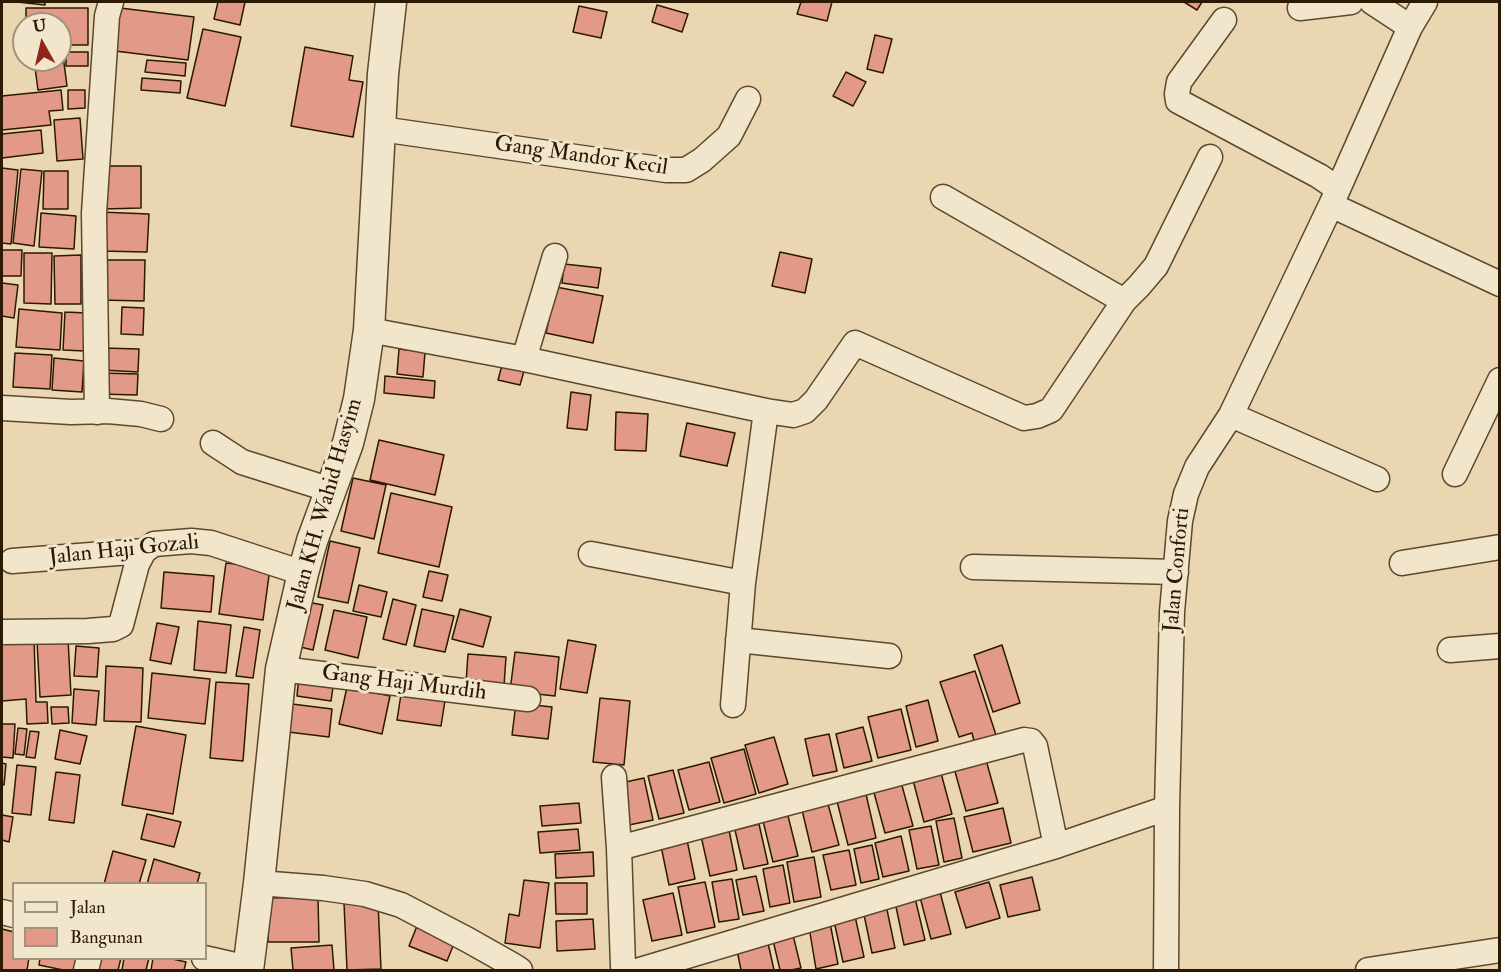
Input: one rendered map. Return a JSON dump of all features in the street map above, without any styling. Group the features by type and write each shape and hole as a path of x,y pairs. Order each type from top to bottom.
{"street":[{"path":"97,411 94,213 107,16 111,2"},
{"name":"Jalan KH. Wahid Hasyim","path":"248,969 281,669 312,541 348,442 356,410 369,330 383,74 391,2"},
{"path":"1300,8 1351,2"},
{"path":"1372,2 1410,27"},
{"name":"Jalan Conforti","path":"1166,970 1172,612 1180,521 1186,494 1197,467 1231,415 1335,197 1410,27 1425,2"},
{"path":"1224,20 1179,82 1178,101 1319,176 1335,197 1500,284"},
{"name":"Gang Mandor Kecil","path":"381,129 655,168 686,170 702,160 729,136 747,99"},
{"path":"369,330 524,359 793,415 805,411 816,400 855,343 1024,418 1037,416 1051,410 1124,301 1156,266 1209,157"},
{"path":"943,197 1124,301"},
{"path":"524,359 555,256"},
{"path":"1455,474 1500,380"},
{"path":"2,408 141,414 160,419"},
{"path":"733,705 742,583 766,411"},
{"path":"1231,415 1377,480"},
{"path":"213,443 242,462 331,490"},
{"name":"Jalan Haji Gozali","path":"12,561 144,551 154,544 191,541 211,543 303,573"},
{"path":"1401,563 1500,547"},
{"path":"2,633 88,631 113,629 121,625 137,564 144,551"},
{"path":"591,554 742,583"},
{"path":"973,567 1176,572"},
{"path":"738,640 890,656"},
{"path":"1450,650 1500,646"},
{"name":"Gang Haji Murdih","path":"281,669 528,699"},
{"path":"619,848 1024,740 1031,741 1035,746 1056,846"},
{"path":"614,777 623,966 626,970"},
{"path":"640,970 1056,846 1167,808"},
{"path":"259,883 365,894 401,905 520,970"},
{"path":"1368,970 1500,950"},
{"path":"207,959 248,969"}],"building":[{"path":"17,2 45,2 45,5"},
{"path":"218,2 245,2 240,25 214,19"},
{"path":"801,2 832,2 827,21 797,14"},
{"path":"1184,2 1202,2 1197,10"},
{"path":"657,5 688,14 682,32 652,22"},
{"path":"579,6 607,12 601,38 573,32"},
{"path":"112,7 194,17 188,60 107,50"},
{"path":"26,8 88,8 88,45 72,45 72,12 26,12"},
{"path":"203,29 241,37 225,106 187,98"},
{"path":"875,35 892,39 883,73 867,69"},
{"path":"305,47 353,56 349,80 363,82 353,137 291,126"},
{"path":"72,52 88,52 88,66 72,66"},
{"path":"147,60 186,63 185,76 145,72"},
{"path":"36,72 65,72 67,86 38,90"},
{"path":"846,72 866,82 853,106 833,96"},
{"path":"142,78 181,81 180,93 141,90"},
{"path":"61,90 63,110 49,111 51,125 2,130 2,96"},
{"path":"68,90 85,90 85,108 68,109"},
{"path":"80,118 83,159 57,161 54,120"},
{"path":"41,130 43,153 2,158 2,134"},
{"path":"103,166 141,166 141,208 103,209"},
{"path":"2,168 18,170 11,244 2,243"},
{"path":"21,169 42,171 34,246 13,243"},
{"path":"44,171 68,171 68,209 43,209"},
{"path":"100,212 149,214 147,252 99,251"},
{"path":"41,213 76,216 74,249 39,247"},
{"path":"2,250 22,250 21,276 2,276"},
{"path":"780,252 812,259 805,293 772,286"},
{"path":"24,253 52,253 51,304 24,303"},
{"path":"81,255 81,304 55,304 54,256"},
{"path":"100,260 145,260 144,301 99,300"},
{"path":"564,264 601,268 598,288 562,283"},
{"path":"2,283 18,285 14,318 2,316"},
{"path":"556,287 603,296 593,343 546,333"},
{"path":"122,307 144,308 143,335 121,334"},
{"path":"19,309 62,313 60,350 16,347"},
{"path":"65,312 87,313 85,351 63,350"},
{"path":"103,348 139,349 138,372 102,370"},
{"path":"399,349 425,352 423,377 397,374"},
{"path":"15,353 52,355 50,389 13,387"},
{"path":"54,358 84,361 82,392 52,390"},
{"path":"504,358 526,364 520,385 498,380"},
{"path":"101,373 138,374 137,395 100,394"},
{"path":"385,376 435,381 434,398 384,393"},
{"path":"571,392 591,395 587,430 567,428"},
{"path":"616,412 648,414 646,451 615,450"},
{"path":"687,423 735,433 727,466 680,456"},
{"path":"379,440 444,455 435,495 370,480"},
{"path":"353,478 386,485 374,539 341,531"},
{"path":"391,493 452,507 439,567 378,553"},
{"path":"330,541 360,548 348,603 318,597"},
{"path":"226,563 270,568 263,620 219,614"},
{"path":"429,571 448,575 442,601 423,597"},
{"path":"164,572 214,576 211,612 161,608"},
{"path":"359,585 387,592 381,617 353,611"},
{"path":"393,599 416,605 406,645 383,639"},
{"path":"302,601 323,605 313,650 292,645"},
{"path":"422,609 454,616 445,652 414,646"},
{"path":"460,609 491,617 483,647 452,639"},
{"path":"334,610 367,617 358,658 325,650"},
{"path":"198,621 231,625 226,673 194,670"},
{"path":"157,623 179,627 171,664 150,660"},
{"path":"244,627 260,630 253,678 236,676"},
{"path":"34,638 36,702 47,702 48,723 27,724 26,699 2,701 2,640"},
{"path":"68,639 71,695 40,697 37,641"},
{"path":"568,640 596,645 587,693 560,689"},
{"path":"1002,645 1020,703 993,712 974,655"},
{"path":"76,646 99,648 97,677 74,676"},
{"path":"515,652 559,657 555,696 510,691"},
{"path":"468,654 506,657 504,686 466,683"},
{"path":"106,666 143,668 141,722 104,721"},
{"path":"975,671 997,738 975,745 972,733 959,737 940,682"},
{"path":"152,673 210,679 205,724 148,718"},
{"path":"299,675 334,680 331,701 297,696"},
{"path":"216,682 249,684 243,761 210,758"},
{"path":"347,687 390,696 382,734 339,724"},
{"path":"402,688 446,694 441,726 397,720"},
{"path":"74,689 99,691 96,725 72,723"},
{"path":"600,698 630,701 624,765 593,762"},
{"path":"928,700 938,741 916,747 906,706"},
{"path":"516,703 552,707 548,739 512,735"},
{"path":"292,704 332,709 329,737 288,732"},
{"path":"51,707 68,707 69,723 52,724"},
{"path":"901,709 911,750 878,758 868,717"},
{"path":"2,724 15,724 13,758 2,757"},
{"path":"136,726 186,735 173,814 122,805"},
{"path":"863,727 872,761 844,768 836,734"},
{"path":"18,728 27,729 24,755 15,754"},
{"path":"60,730 87,736 80,764 55,759"},
{"path":"30,731 39,732 35,758 26,757"},
{"path":"829,734 837,771 813,776 805,739"},
{"path":"774,737 788,784 759,793 745,745"},
{"path":"744,749 756,794 724,803 711,758"},
{"path":"986,760 998,803 966,811 954,768"},
{"path":"709,762 720,802 689,810 678,770"},
{"path":"2,763 6,764 4,785 2,784"},
{"path":"17,765 36,767 31,815 12,813"},
{"path":"673,770 684,813 659,819 648,776"},
{"path":"56,772 80,775 74,823 49,820"},
{"path":"941,773 952,814 924,822 913,780"},
{"path":"644,778 653,820 629,825 621,783"},
{"path":"901,782 913,826 885,833 873,789"},
{"path":"866,794 876,838 848,845 837,801"},
{"path":"579,803 581,823 542,826 540,806"},
{"path":"828,804 839,845 812,852 802,810"},
{"path":"1003,808 1011,843 973,852 964,817"},
{"path":"147,814 181,822 174,847 141,839"},
{"path":"2,815 13,817 9,842 2,840"},
{"path":"788,816 798,856 773,862 763,821"},
{"path":"954,818 962,858 944,862 936,821"},
{"path":"759,824 768,864 744,869 735,830"},
{"path":"931,826 939,865 917,869 909,830"},
{"path":"578,829 580,850 540,853 538,832"},
{"path":"729,830 737,870 710,876 701,836"},
{"path":"901,836 909,871 883,877 875,843"},
{"path":"687,840 695,879 669,885 661,846"},
{"path":"872,845 879,879 861,883 854,849"},
{"path":"849,850 856,885 831,890 823,855"},
{"path":"113,851 146,860 140,882 105,882"},
{"path":"593,852 594,876 556,878 555,854"},
{"path":"814,857 821,897 794,902 787,862"},
{"path":"154,859 200,873 198,882 148,882"},
{"path":"783,865 790,903 770,907 763,869"},
{"path":"756,876 764,911 743,915 736,880"},
{"path":"1032,877 1040,910 1008,917 1000,885"},
{"path":"732,879 739,919 719,922 712,882"},
{"path":"524,880 549,883 540,948 505,943 509,914 519,916"},
{"path":"705,882 715,927 687,933 678,887"},
{"path":"989,882 1000,918 966,928 955,892"},
{"path":"555,883 587,883 587,914 556,914"},
{"path":"940,892 951,934 931,939 920,897"},
{"path":"673,893 682,935 652,941 643,900"},
{"path":"318,897 319,942 268,942 268,898"},
{"path":"915,898 925,940 904,945 895,902"},
{"path":"378,902 381,969 347,970 344,903"},
{"path":"886,905 895,948 872,953 863,910"},
{"path":"855,916 864,957 843,962 834,921"},
{"path":"593,919 595,949 557,951 556,921"},
{"path":"419,921 457,936 447,961 409,946"},
{"path":"830,923 838,964 816,969 809,927"},
{"path":"2,929 12,932 12,960 29,960 27,970 2,970"},
{"path":"792,931 801,968 780,970 772,936"},
{"path":"768,943 774,970 741,970 737,950"},
{"path":"332,945 334,970 293,970 291,948"},
{"path":"40,960 78,960 75,970 39,965"},
{"path":"98,960 120,960 118,970 96,970"},
{"path":"124,960 148,960 146,970 122,970"},
{"path":"153,960 186,962 184,970 151,970"}]}
